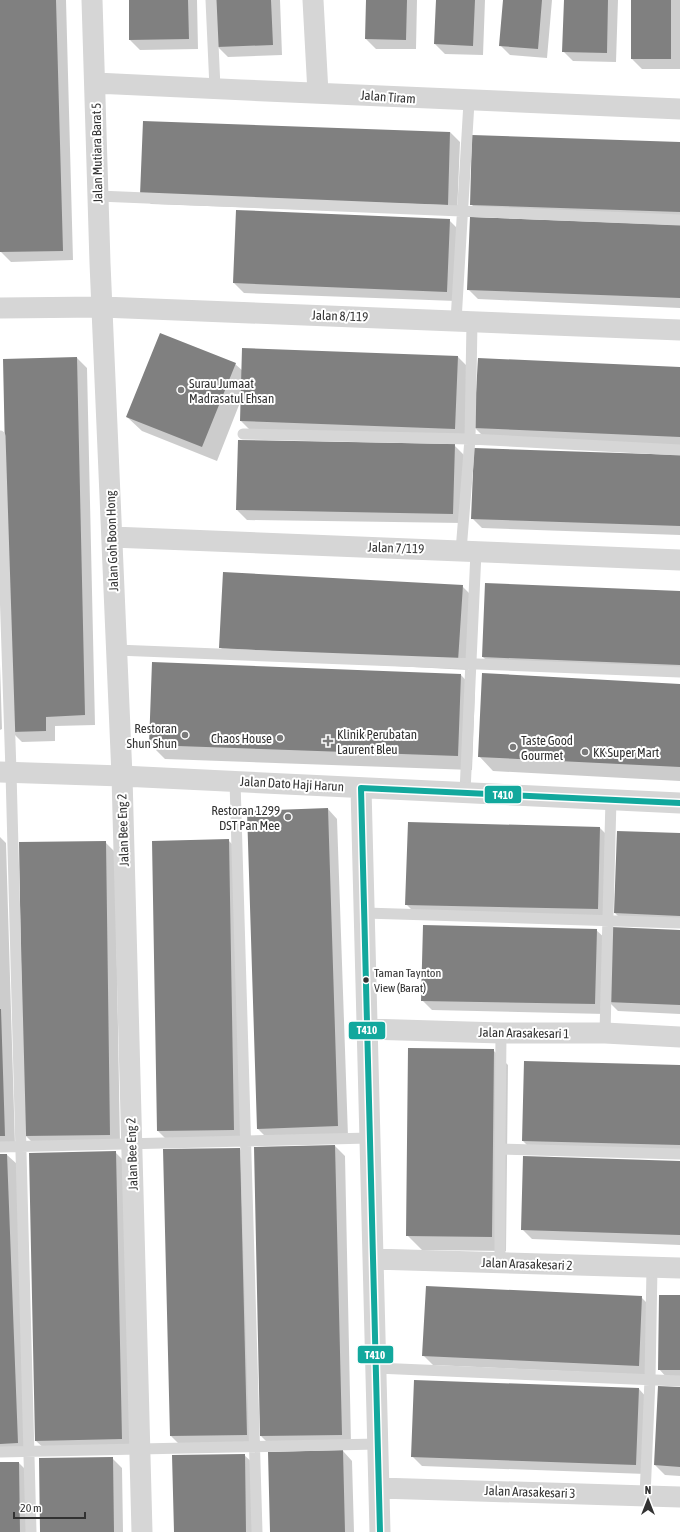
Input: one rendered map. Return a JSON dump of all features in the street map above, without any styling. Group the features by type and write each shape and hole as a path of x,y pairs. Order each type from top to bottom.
{"street":[{"name":"Jalan Mutiara Barat 5","path":"92,0 96,83 102,307"},
{"path":"313,0 318,93"},
{"name":"Jalan Tiram","path":"96,83 318,93 469,102 680,110"},
{"name":"Jalan 8/119","path":"0,308 102,307 680,330"},
{"name":"Jalan Goh Boon Hong","path":"102,307 122,776"},
{"name":"Jalan 7/119","path":"112,537 680,560"},
{"name":"Jalan Dato Haji Harun","path":"5,772 235,781 680,803"},
{"name":"Jalan Bee Eng 2","path":"122,776 142,1532"},
{"path":"362,788 380,1532"},
{"name":"Jalan Arasakesari 1","path":"367,1029 501,1033 605,1033 680,1037"},
{"name":"Jalan Arasakesari 2","path":"373,1259 500,1264 680,1268"},
{"name":"Jalan Arasakesari 3","path":"379,1488 680,1497"}],"lane":[{"path":"211,0 216,88"},
{"path":"465,792 471,664 468,551 470,439 464,321 463,211 469,102"},
{"path":"98,196 680,220"},
{"path":"243,434 470,439 680,450"},
{"path":"0,436 5,772 20,1146 31,1532"},
{"path":"116,650 680,672"},
{"path":"235,781 257,1532"},
{"path":"605,1033 611,799"},
{"path":"365,913 680,923"},
{"path":"500,1264 501,1033"},
{"path":"0,1146 370,1138"},
{"path":"500,1149 680,1154"},
{"path":"645,1496 650,1379 652,1268"},
{"path":"376,1368 680,1381"},
{"path":"0,1452 378,1444"}],"building":[{"path":"0,0 56,0 63,251 0,252"},
{"path":"129,0 188,0 189,39 129,40"},
{"path":"215,0 271,0 273,45 217,47"},
{"path":"366,0 407,0 406,40 365,39"},
{"path":"436,0 475,0 473,46 434,44"},
{"path":"503,0 542,0 538,49 499,46"},
{"path":"564,0 608,0 607,53 562,52"},
{"path":"631,0 671,0 671,59 631,59"},
{"path":"143,121 450,132 448,205 140,195"},
{"path":"472,135 680,142 680,212 470,205"},
{"path":"236,210 450,219 447,292 233,283"},
{"path":"470,217 680,225 680,298 467,290"},
{"name":"Surau Jumaat Madrasatul Ehsan","path":"160,333 236,363 202,447 126,417"},
{"path":"242,348 458,356 455,429 240,421"},
{"path":"77,357 85,715 46,717 46,731 11,732 3,359"},
{"path":"478,358 680,367 680,437 474,428"},
{"path":"238,440 455,444 453,514 236,510"},
{"path":"474,448 680,455 680,526 471,519"},
{"path":"223,572 463,585 458,661 219,648"},
{"path":"485,583 680,591 680,665 482,657"},
{"path":"152,662 461,674 458,756 149,745"},
{"path":"482,673 680,684 680,767 478,757"},
{"path":"328,808 338,1126 257,1129 247,811"},
{"path":"408,822 600,827 598,909 405,905"},
{"path":"617,831 680,833 680,916 614,913"},
{"path":"229,839 234,1130 157,1131 152,841"},
{"path":"106,841 110,1135 24,1136 19,842"},
{"path":"423,925 597,929 595,1004 421,1001"},
{"path":"611,927 680,930 680,1005 607,1002"},
{"path":"1,1009 5,1136 0,1136"},
{"path":"408,1048 494,1049 492,1237 406,1236"},
{"path":"524,1061 680,1065 680,1145 522,1141"},
{"path":"335,1145 342,1435 260,1436 254,1147"},
{"path":"240,1148 247,1435 170,1436 163,1149"},
{"path":"116,1151 122,1439 35,1441 29,1153"},
{"path":"0,1154 7,1154 18,1443 0,1444"},
{"path":"523,1156 680,1161 680,1235 521,1230"},
{"path":"426,1286 642,1296 639,1366 422,1356"},
{"path":"659,1295 680,1295 680,1370 658,1370"},
{"path":"414,1380 639,1388 636,1465 411,1457"},
{"path":"658,1386 680,1387 680,1467 654,1465"},
{"path":"343,1450 345,1532 270,1532 268,1452"},
{"path":"245,1454 246,1532 174,1532 172,1455"},
{"path":"113,1457 114,1532 40,1532 39,1458"},
{"path":"0,1462 19,1462 20,1532 0,1532"}],"transit line":[{"name":"T410","path":"380,1532 361,788 680,803"}],"place":[{"name":"Surau Jumaat Madrasatul Ehsan","path":"181,390"},
{"name":"Restoran Shun Shun","path":"185,735"},
{"name":"Chaos House","path":"280,738"},
{"name":"Klinik Perubatan Laurent Bleu","path":"328,741"},
{"name":"Taste Good Gourmet","path":"513,747"},
{"name":"KK Super Mart","path":"585,752"},
{"name":"Restoran 1299 DST Pan Mee","path":"288,817"},
{"name":"Taman Taynton View (Barat)","path":"366,980"}]}
